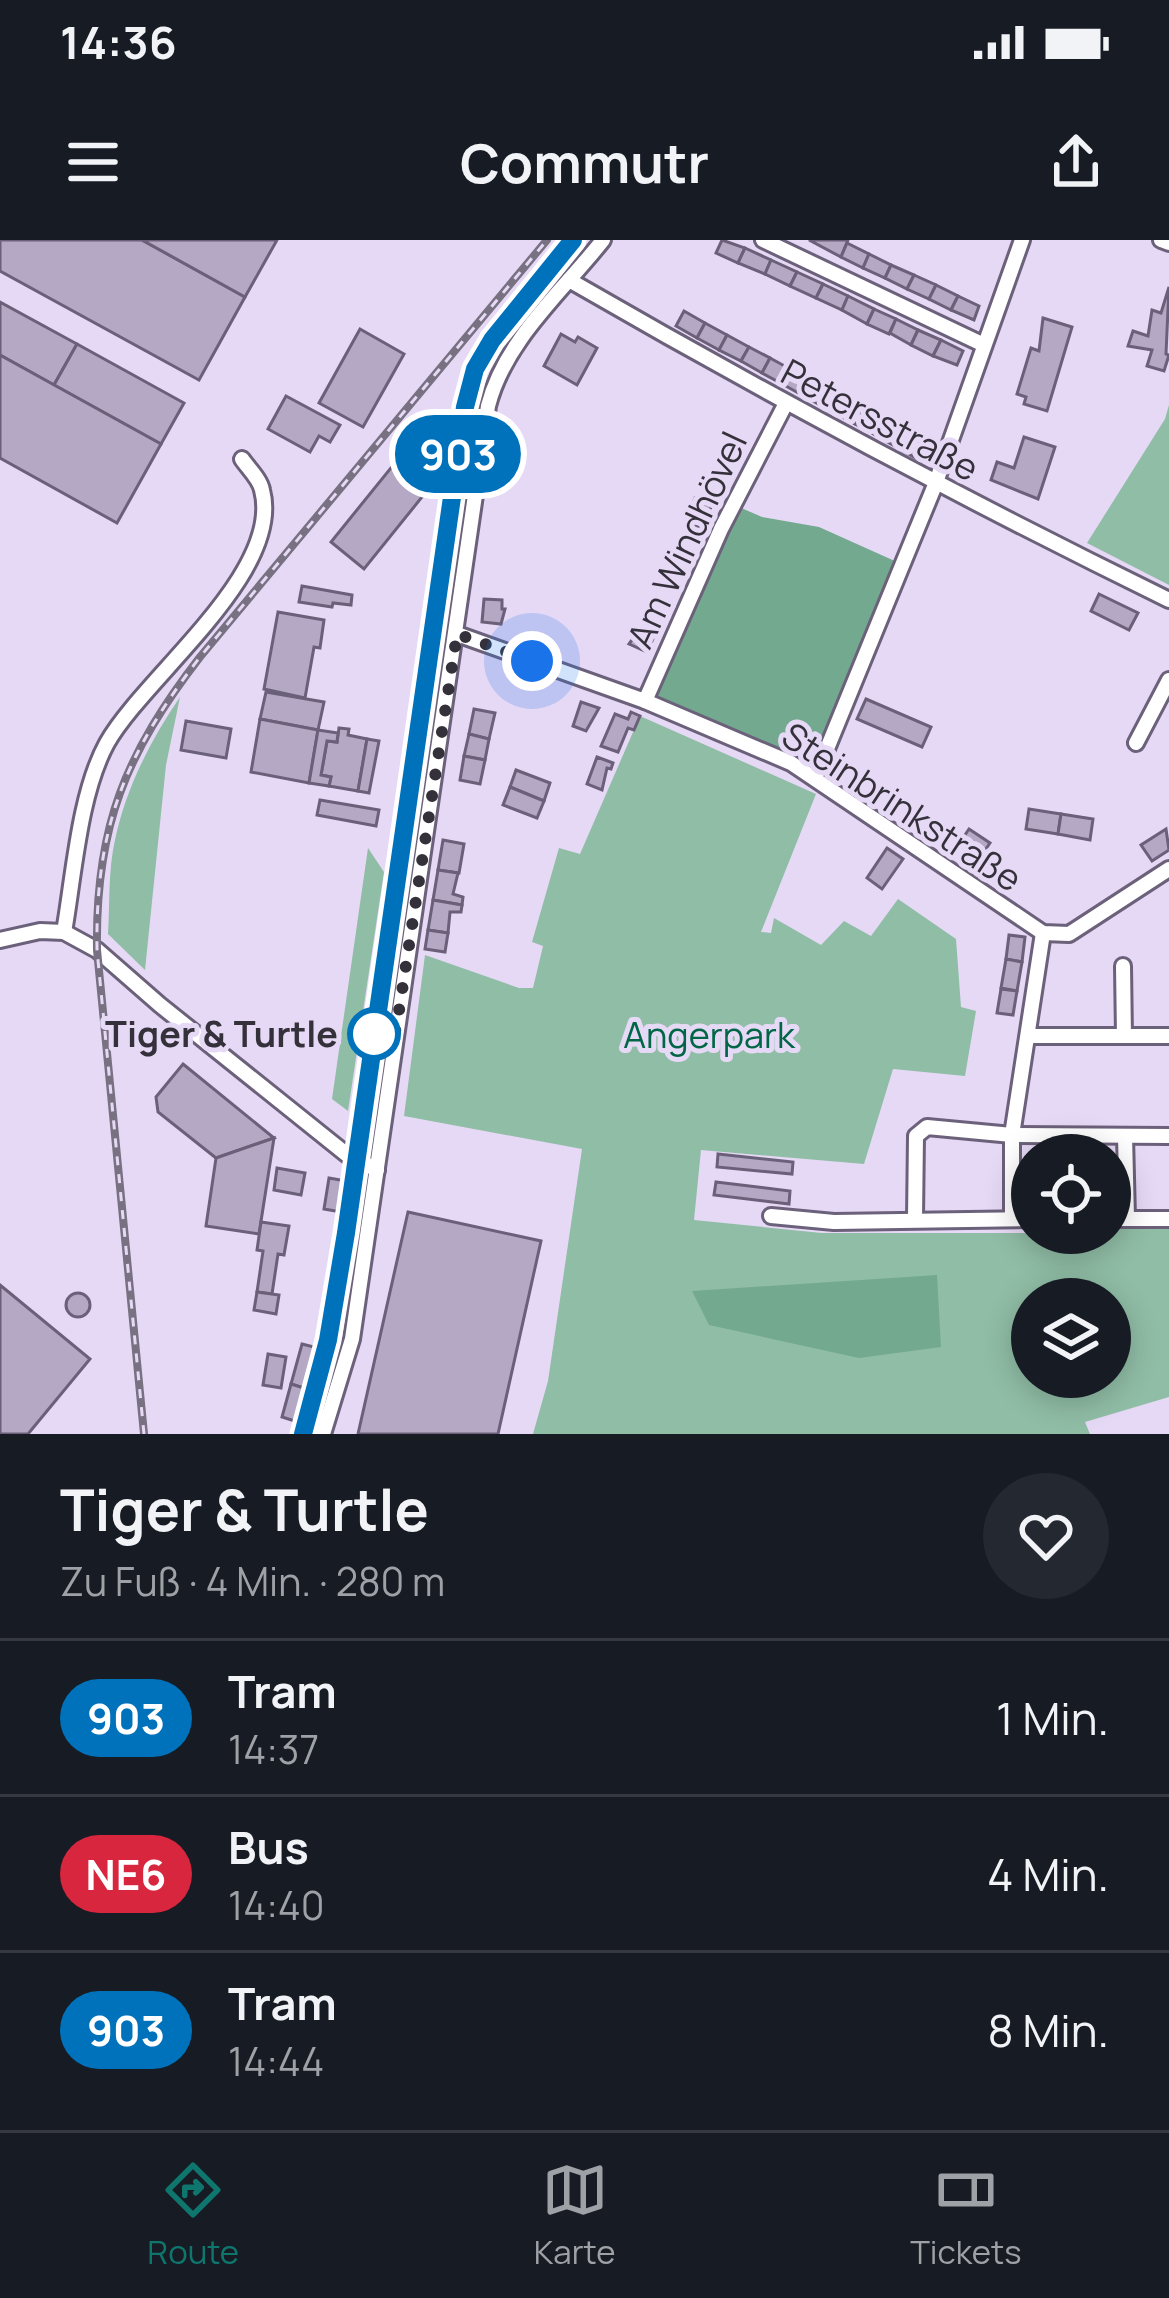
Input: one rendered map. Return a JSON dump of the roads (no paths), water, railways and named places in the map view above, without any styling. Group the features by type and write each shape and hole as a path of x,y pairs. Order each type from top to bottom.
{"street":[{"path":"323,1434 352,1339 494,381 509,354 603,240"},
{"path":"763,240 982,344"},
{"path":"815,778 935,485 1022,240"},
{"name":"Petersstraße","path":"569,280 785,405 1169,600"},
{"name":"Am Windhövel","path":"645,701 721,529 785,405"},
{"path":"64,932 88,799 106,745 232,595 253,550 263,514 262,488 242,459"},
{"name":"Steinbrinkstraße","path":"457,634 645,701 791,763 1043,933 1069,934 1169,870"},
{"path":"1136,743 1169,680"},
{"path":"0,940 40,931 64,932 98,950 346,1154 377,1170"},
{"path":"1012,1134 1043,933"},
{"path":"1123,966 1124,1036"},
{"path":"1029,1036 1169,1036"},
{"path":"915,1218 919,1131 927,1127 1011,1135"},
{"path":"1131,1136 1169,1136"},
{"path":"771,1216 833,1222 1011,1219"},
{"path":"1131,1219 1169,1219"}],"tram line":[{"name":"903","path":"303,1434 328,1340 346,1233 465,407 475,369 492,340 573,240"},
{"path":"309,1434 334,1343 472,408 502,338 580,240"}],"railway":[{"path":"144,1434 97,950 102,865 120,793 152,726 200,657 547,240"}],"place":[{"name":"Tiger & Turtle","path":"374,1034"}],"park label":[{"name":"Angerpark","path":"709,1035"}]}
